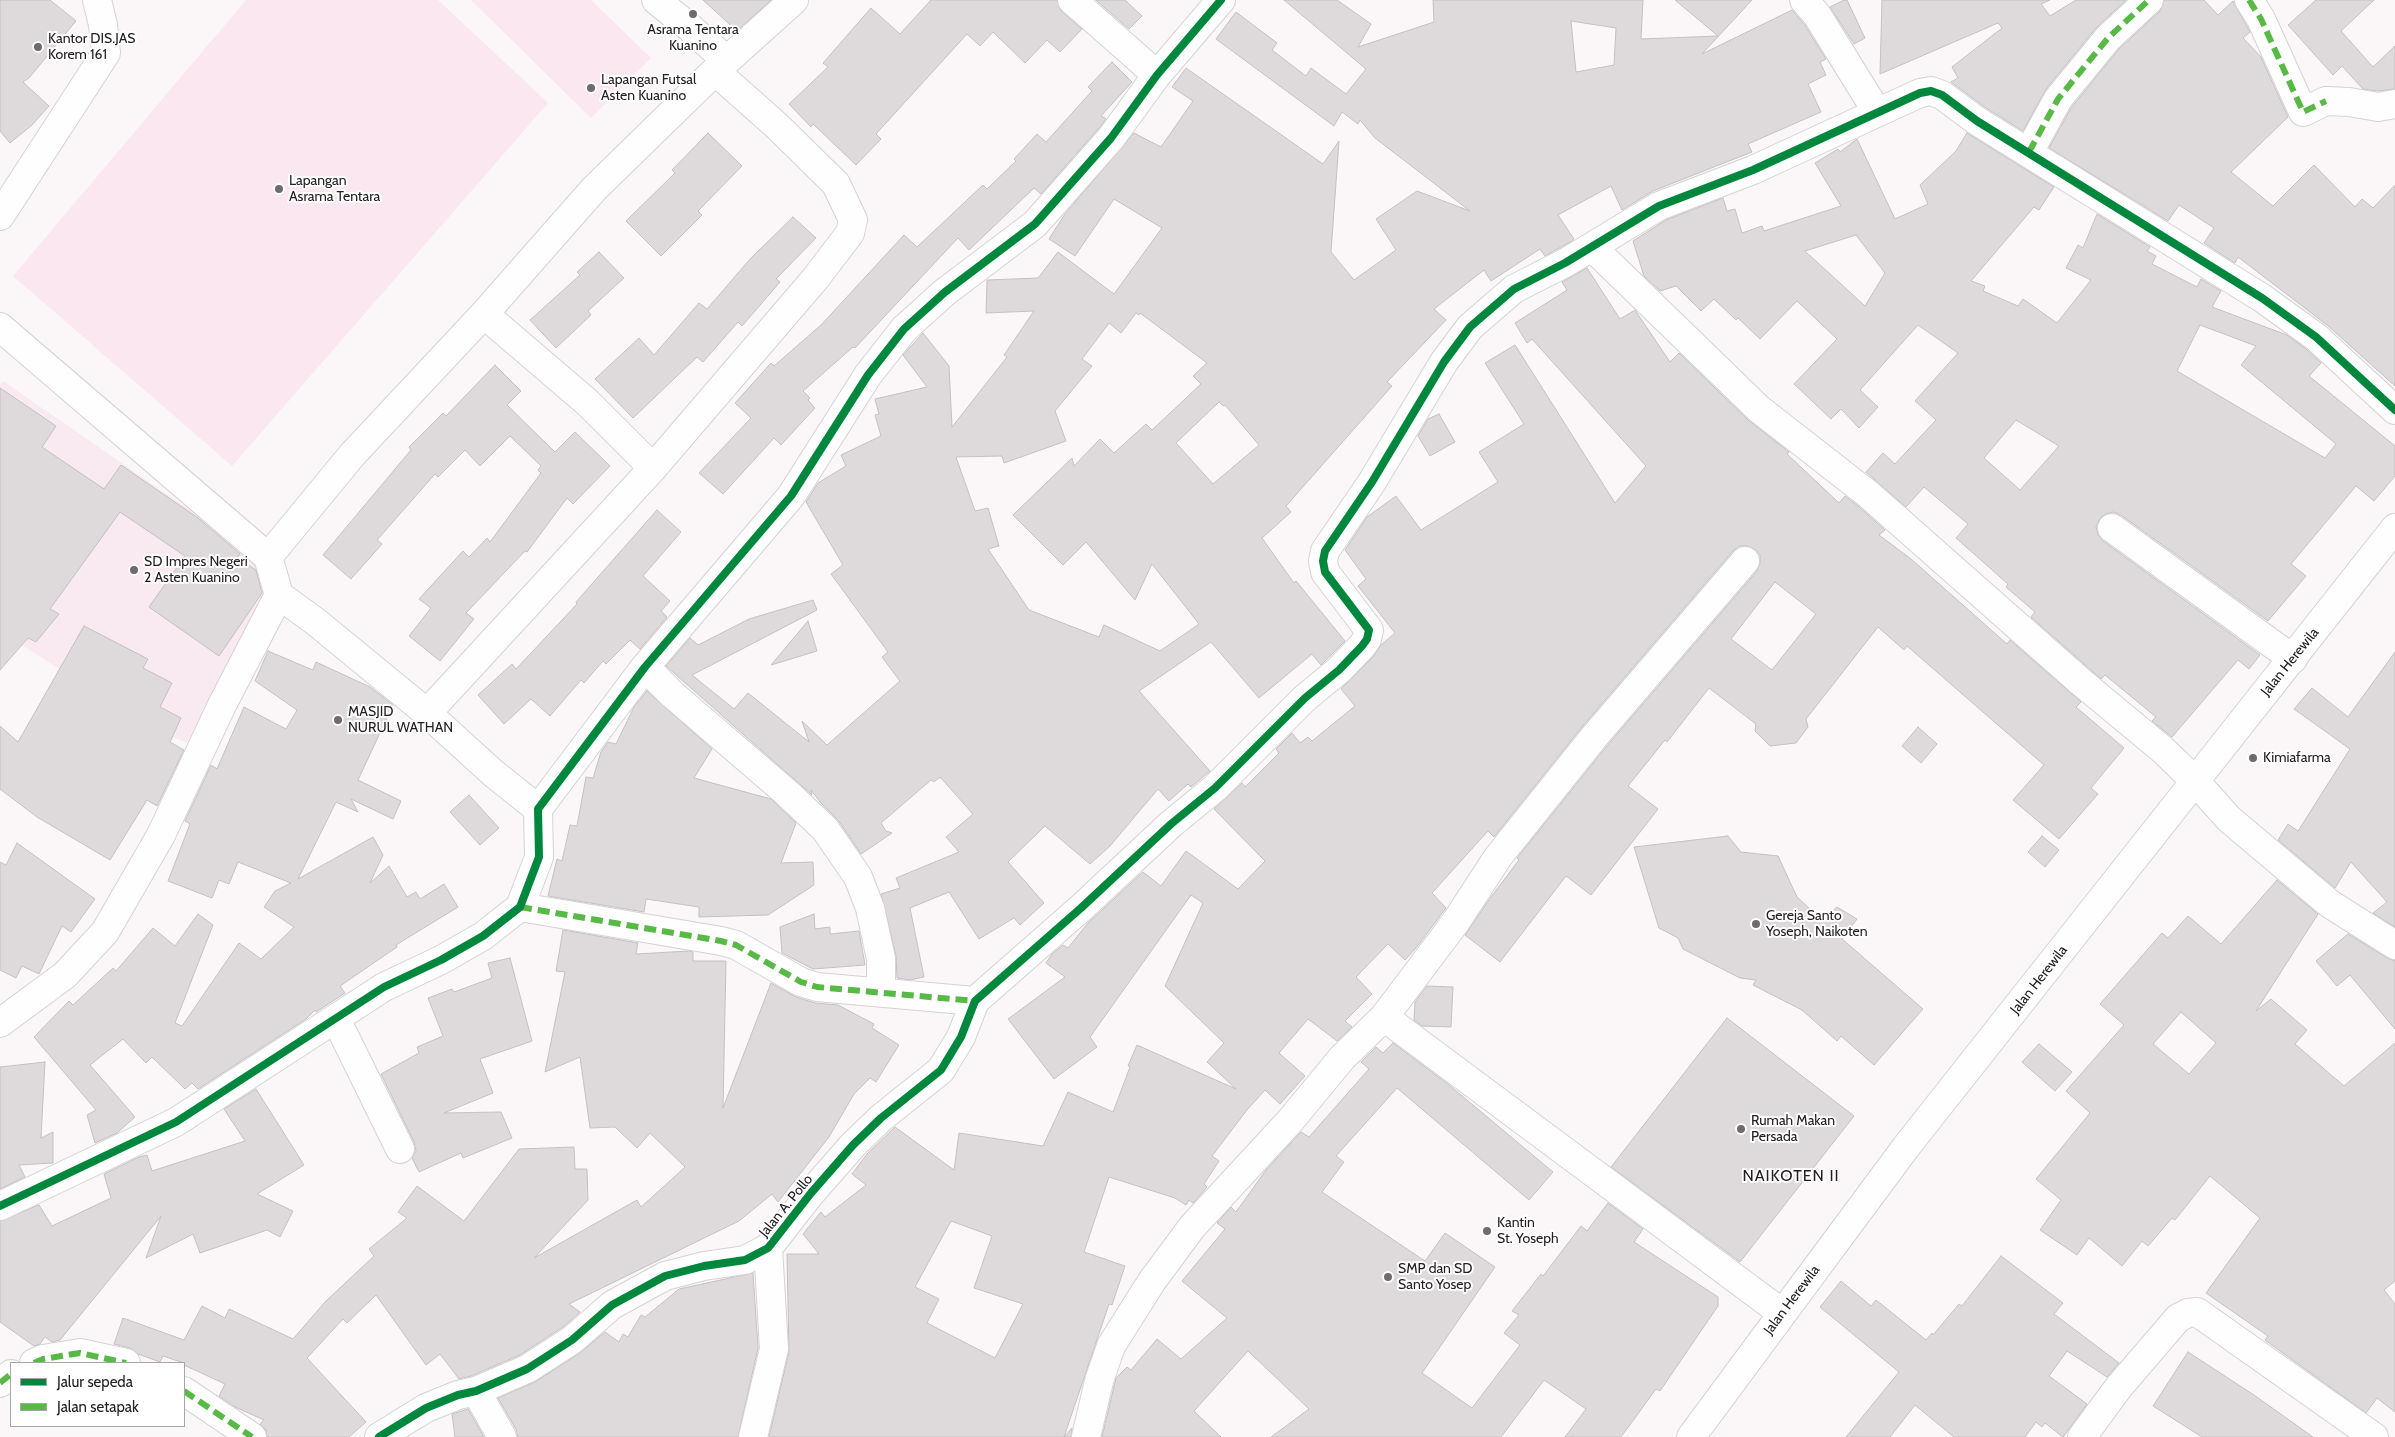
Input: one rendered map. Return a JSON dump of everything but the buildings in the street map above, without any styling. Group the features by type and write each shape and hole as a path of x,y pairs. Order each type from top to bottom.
{"street":[{"path":"427,713 653,468 815,279 850,233 854,220 836,184 777,126 656,0"},
{"path":"268,557 352,455 484,314 594,189 721,66 794,0"},
{"path":"1072,0 1157,75"},
{"path":"0,1206 176,1122 384,987 441,960 483,936 520,907 539,857 538,809 645,667 791,496 868,375 904,330 945,292 1035,224 1111,138 1157,75 1221,0"},
{"path":"1804,0 1817,15 1877,112"},
{"path":"2029,152 2058,99 2108,38 2149,0"},
{"path":"2249,0 2315,106 2349,102 2378,107 2395,104"},
{"path":"0,216 106,53 105,34 93,5"},
{"path":"2395,410 2316,337 2262,298 2151,231 2029,152 1978,122 1942,95 1931,91 1920,92 1754,170 1659,206 1592,247 1759,409 1868,494 2080,682 2162,750 2195,781 2229,819 2330,904 2395,945"},
{"name":"Jalan A. Pollo","path":"379,1437 426,1408 458,1395 476,1391 527,1369 572,1340 612,1305 658,1280 704,1266 746,1260 768,1248 811,1193 854,1145 881,1118 941,1070 961,1037 975,1000 1081,908 1171,824 1215,788 1305,698 1339,670 1362,646 1367,639 1369,630 1325,572 1323,560 1325,551 1372,482 1444,362 1470,327 1514,289 1592,247"},
{"path":"484,314 588,403 653,468"},
{"path":"0,327 268,557 279,595 316,622 427,713 493,773 538,809"},
{"path":"2112,528 2293,659"},
{"name":"Jalan Herewila","path":"1692,1437 1906,1147 2395,528"},
{"path":"1086,1437 1099,1381 1111,1346 1152,1281 1192,1227 1290,1121 1342,1058 1384,1017 1455,923 1498,857 1594,737 1744,561"},
{"path":"0,1023 65,975 105,932 161,835 222,705 279,595"},
{"path":"645,667 672,694 787,792 825,829 858,877 870,908 881,959 881,992"},
{"path":"520,907 736,945 801,982 817,987 975,1000"},
{"path":"1384,1017 1782,1314"},
{"path":"336,1019 400,1149"},
{"path":"753,1437 774,1349 768,1248"},
{"path":"2082,1437 2118,1388 2178,1318 2188,1313 2197,1312 2374,1437"},
{"path":"36,1362 42,1359 80,1353 121,1362"},
{"path":"0,1383 10,1375"},
{"path":"476,1391 502,1437"},
{"path":"185,1392 252,1437"}],"shaded area":[{"name":"Lapangan Asrama Tentara","path":"246,0 438,0 548,103 232,466 13,276"},
{"name":"Lapangan Futsal Asten Kuanino","path":"471,0 591,0 651,58 591,118"},
{"name":"SD Impres Negeri 2 Asten Kuanino","path":"3,381 262,560 273,580 189,743 160,733 0,631 0,385"}],"marked path":[{"path":"2029,152 2058,99 2108,38 2149,0"},
{"path":"2249,0 2261,19 2303,112 2326,101"},
{"path":"520,907 736,945 801,982 817,987 975,1001"},
{"path":"36,1362 43,1359 80,1353 121,1362"},
{"path":"0,1383 10,1375"},
{"path":"185,1392 252,1437"}],"cycle path":[{"path":"0,1206 176,1122 384,987 441,960 483,936 520,907 539,857 538,809 645,667 791,496 868,375 904,329 945,292 1035,224 1111,138 1157,75 1221,0"},
{"path":"379,1437 426,1408 458,1395 476,1391 527,1369 572,1340 612,1305 665,1276 704,1266 745,1260 768,1248 811,1193 853,1145 881,1118 941,1070 961,1037 975,1001 1081,908 1171,824 1215,788 1305,698 1339,670 1362,646 1367,639 1369,630 1325,572 1323,561 1325,551 1372,482 1444,362 1470,327 1514,289 1565,263 1659,206 1753,170 1920,93 1931,91 1942,95 1977,121 2262,298 2316,337 2395,410"}],"place":[{"name":"Asrama Tentara Kuanino","path":"693,14"},
{"name":"Kantor DIS.JAS Korem 161","path":"38,47"},
{"name":"Lapangan Futsal Asten Kuanino","path":"591,88"},
{"name":"Lapangan Asrama Tentara","path":"279,189"},
{"name":"SD Impres Negeri 2 Asten Kuanino","path":"134,570"},
{"name":"MASJID NURUL WATHAN","path":"338,720"},
{"name":"Kimiafarma","path":"2253,758"},
{"name":"Gereja Santo Yoseph, Naikoten","path":"1756,924"},
{"name":"Rumah Makan Persada","path":"1741,1129"},
{"name":"Kantin St. Yoseph","path":"1487,1231"},
{"name":"SMP dan SD Santo Yosep","path":"1388,1277"}],"district":[{"name":"NAIKOTEN II","path":"1791,1176"}]}
